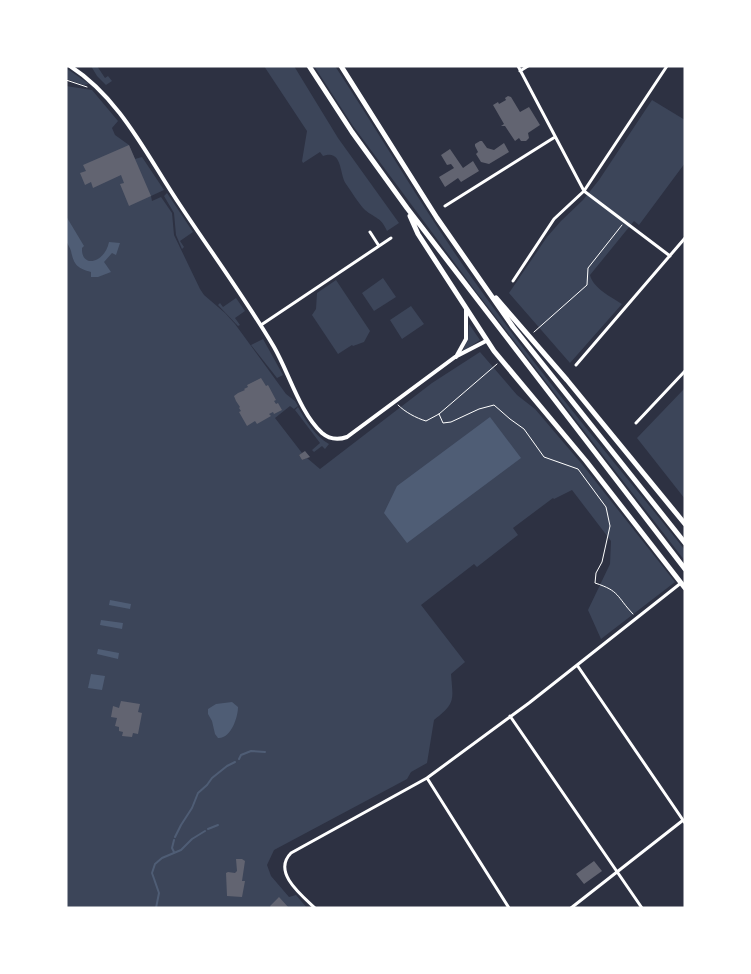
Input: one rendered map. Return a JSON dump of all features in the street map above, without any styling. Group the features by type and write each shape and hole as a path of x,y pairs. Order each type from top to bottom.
{"main road":[{"path":"309,66 352,132 407,208 685,569"},
{"path":"341,66 432,211 518,334 685,543"},
{"path":"407,208 418,234 486,341 513,376 586,461 685,588"},
{"path":"477,276 567,380 685,524"}],"street":[{"path":"70,66 102,92 126,122 260,325 282,362 298,398 323,434 330,438 341,439 350,435 455,358 486,341"},
{"path":"518,66 584,191 670,256"},
{"path":"520,71 528,66"},
{"path":"513,281 554,220 584,191 667,66"},
{"path":"445,206 554,137"},
{"path":"370,232 379,246"},
{"path":"260,325 391,238"},
{"path":"576,365 685,238"},
{"path":"455,358 466,339 466,309"},
{"path":"636,423 685,371"},
{"path":"315,908 296,889 285,873 285,862 291,853 427,778 577,665 681,583"},
{"path":"572,908 684,822 577,665"},
{"path":"510,716 642,908"},
{"path":"427,778 509,908"}],"path":[{"path":"66,80 90,86"},
{"path":"574,297 587,285 586,274 591,263 624,222"},
{"path":"395,401 402,409 426,421 439,414 465,391"},
{"path":"439,414 443,424 494,405 510,420 524,429 544,457 578,468 606,507 610,526 602,562 596,573 595,583 616,592 636,618"}],"shaded area":[{"path":"91,66 97,66 105,78 108,76 112,81 106,85"},
{"path":"264,66 294,66 338,138 399,223 387,231 380,221 365,210 346,184 337,159 334,156 323,156 320,152 303,163 307,131"},
{"path":"314,66 335,66 422,204 477,285 553,386 685,550 685,561 477,293 353,126"},
{"path":"66,68 89,84 84,85 66,79"},
{"path":"66,86 92,90 118,121 112,128 115,135 129,145 135,159 142,157 164,190 151,196 152,201 161,197 172,213 174,235 200,289 235,324 286,394 298,406 294,409 290,406 275,418 302,453 299,455 302,460 307,458 320,469 432,383 480,352 517,395 535,409 581,463 675,582 601,639 588,610 610,564 611,541 572,490 553,498 513,528 518,535 477,567 474,564 421,605 465,662 451,674 452,695 450,705 434,720 427,763 411,772 407,779 274,850 267,865 271,876 289,897 296,895 307,908 66,908"},
{"path":"652,100 685,120 685,163 639,225 634,221 590,275 599,288 622,304 570,363 509,293 547,237 583,200 599,180"},
{"path":"167,193 193,232 180,241 184,247 182,249 176,235 174,213 164,196"},
{"path":"66,216 84,246 82,248 85,259 89,261 94,261 103,255 109,242 120,243 116,255 112,253 104,262 111,272 98,277 91,277 91,272 77,265 73,260 66,240"},
{"path":"383,278 396,297 374,311 362,293"},
{"path":"336,280 370,331 364,342 352,345 338,354 312,315 316,309 317,293"},
{"path":"236,298 245,311 235,318 240,325 238,326 218,305 220,303 223,307"},
{"path":"411,306 424,324 402,339 390,320"},
{"path":"469,324 480,340 462,352 468,340"},
{"path":"263,339 283,375 277,378 251,345"},
{"path":"685,390 685,499 637,438"},
{"path":"298,407 315,432 329,444 325,449 322,446 314,452 312,450 320,443 295,410"},
{"path":"490,417 521,458 407,543 384,513 397,486"},
{"path":"110,600 131,604 130,609 109,605"},
{"path":"101,620 123,623 122,629 100,625"},
{"path":"98,649 119,653 118,659 97,654"},
{"path":"91,674 105,676 102,690 88,688"},
{"path":"232,702 238,707 233,727 227,735 218,738 208,714 208,709 216,704"}],"building":[{"path":"511,97 520,112 529,107 540,125 528,133 529,138 526,141 521,141 519,138 515,141 505,126 501,126 504,124 493,105 506,100 505,98"},
{"path":"480,141 487,148 494,150 504,143 509,152 489,164 481,162 476,154 478,152 475,146"},
{"path":"129,145 151,196 129,206 120,184 124,183 121,175 93,188 91,182 85,185 80,173 86,171 83,165"},
{"path":"450,149 463,168 473,161 479,171 461,182 458,178 445,187 439,177 454,168 451,164 447,165 441,155"},
{"path":"261,378 266,386 268,385 276,400 274,401 276,404 278,403 282,410 269,414 271,416 257,424 255,421 247,426 239,412 241,411 240,407 234,396 245,390 248,387 247,385"},
{"path":"305,451 310,457 302,460 299,455"},
{"path":"121,701 140,704 138,712 142,713 138,734 133,733 132,737 122,736 123,732 119,731 119,727 115,726 117,718 111,717 113,706 119,708"},
{"path":"236,859 245,861 242,881 245,881 242,897 227,896 226,873 235,873 237,871"},
{"path":"594,861 602,871 584,884 576,874"},
{"path":"279,897 289,908 271,908 270,906"}],"waterway":[{"path":"239,759 241,755 251,751 265,752"},
{"path":"175,837 192,808 198,793 212,778 235,762"},
{"path":"208,829 218,825"},
{"path":"156,908 159,893 152,873 155,864 162,858 181,850 192,839 205,831"},
{"path":"174,840 172,848 174,852"}]}
